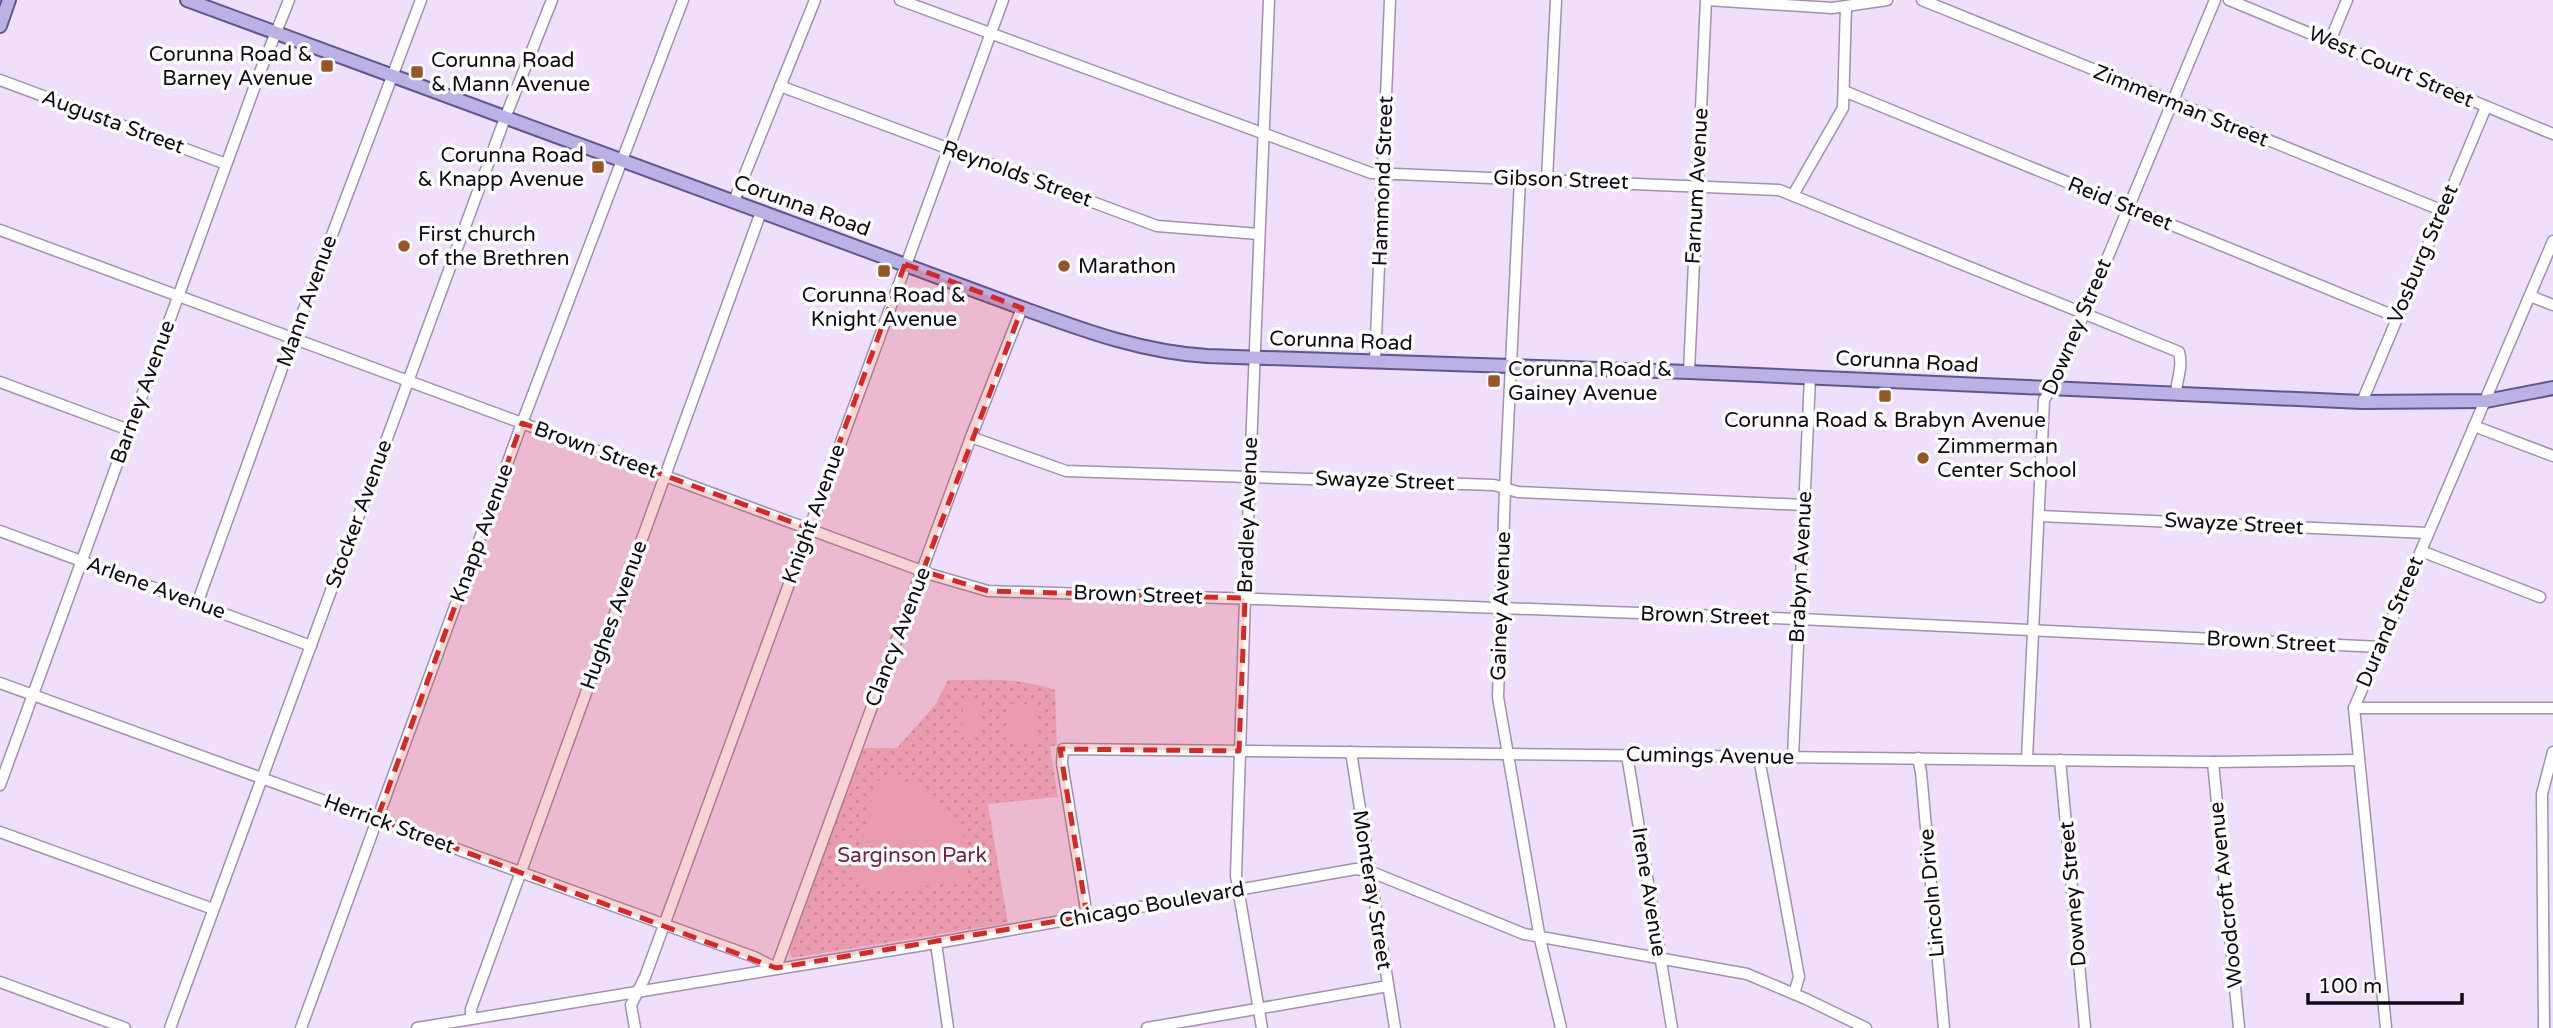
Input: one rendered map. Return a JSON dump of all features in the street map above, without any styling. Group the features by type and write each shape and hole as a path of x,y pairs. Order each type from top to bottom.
{"main road":[{"path":"0,26 9,0"},
{"name":"Corunna Road","path":"187,0 1021,308 1133,346 1183,355 1689,372 2362,402 2486,401 2553,388"}],"street":[{"name":"Barney Avenue","path":"0,785 226,164 289,0"},
{"name":"Mann Avenue","path":"197,604 293,338 421,0"},
{"name":"Stocker Avenue","path":"170,1028 505,118 552,0"},
{"name":"Knapp Avenue","path":"301,1028 522,423 683,0"},
{"path":"734,201 815,0"},
{"name":"Gibson Street","path":"900,0 1371,173 1779,190 2179,352 2182,365 2176,393"},
{"name":"Knight Avenue","path":"635,1028 631,1005 645,977 1003,0"},
{"name":"Bradley Avenue","path":"1262,1028 1236,876 1269,0"},
{"name":"Hammond Street","path":"1375,362 1390,0"},
{"path":"1547,180 1556,0"},
{"path":"1706,0 1832,8 1886,0"},
{"name":"Farnum Avenue","path":"1689,372 1706,0"},
{"name":"Zimmerman Street","path":"1922,0 2441,210"},
{"name":"Downey Street","path":"2027,759 2044,400 2059,374 2215,0"},
{"name":"West Court Street","path":"2229,0 2553,134"},
{"path":"2330,41 2347,0"},
{"path":"1793,195 1843,108 1846,6"},
{"name":"Augusta Street","path":"0,80 226,164"},
{"name":"Reynolds Street","path":"780,86 1157,226 1259,234"},
{"name":"Reid Street","path":"1844,91 2397,317"},
{"name":"Vosburg Street","path":"2362,402 2486,107"},
{"name":"Gainey Avenue","path":"1520,179 1498,697 1540,939 1561,1028"},
{"name":"Hughes Avenue","path":"471,1019 471,1009 520,872 761,212"},
{"name":"Brown Street","path":"0,230 665,476 988,591 1500,607 2381,647"},
{"name":"Durand Street","path":"2386,1028 2357,760 2354,708 2553,241"},
{"path":"2530,296 2553,305"},
{"name":"Clancy Avenue","path":"776,968 1021,308"},
{"name":"Brabyn Avenue","path":"1793,757 1810,377"},
{"path":"0,382 129,430"},
{"path":"2474,426 2553,456"},
{"name":"Swayze Street","path":"971,437 1066,471 1494,485 1518,492 1804,505"},
{"name":"Swayze Street","path":"2039,516 2428,533"},
{"name":"Arlene Avenue","path":"0,531 311,646"},
{"path":"2421,551 2540,597"},
{"name":"Herrick Street","path":"0,683 377,819 776,968"},
{"path":"2354,708 2553,708"},
{"name":"Cumings Avenue","path":"1087,916 1062,764 1063,749 2060,761 2357,760"},
{"name":"Monteray Street","path":"1350,752 1395,1028"},
{"path":"2544,1028 2542,794 2553,752"},
{"name":"Irene Avenue","path":"1627,755 1672,1028"},
{"path":"1759,758 1799,977 1794,994"},
{"name":"Lincoln Drive","path":"1918,758 1944,1028"},
{"name":"Downey Street","path":"2060,761 2085,1028"},
{"name":"Woodcroft Avenue","path":"2213,762 2239,1028"},
{"path":"0,832 213,909"},
{"name":"Chicago Boulevard","path":"418,1028 936,943 1356,869 1369,871 1540,939 1747,974 1866,1028"},
{"path":"936,943 948,1028"},
{"path":"0,982 125,1028"},
{"path":"1147,1028 1388,986"}],"highlighted area":[{"path":"905,264 1022,308 923,571 988,591 1245,598 1239,751 1060,749 1087,916 776,968 377,819 522,423 808,528"}],"green space":[{"name":"Sarginson Park","path":"948,680 1016,681 1055,690 1057,745 1050,747 1058,797 988,804 1008,923 792,958 789,950 863,748 897,748 935,705"},
{"path":"963,700 979,701 978,736 962,735"},
{"path":"1011,704 1034,704 1034,742 1010,742"},
{"path":"898,779 928,790 963,836 969,881 866,892 855,880 875,781"}],"place":[{"name":"Corunna Road & Barney Avenue","path":"327,66"},
{"name":"Corunna Road & Mann Avenue","path":"417,72"},
{"name":"Corunna Road & Knapp Avenue","path":"598,167"},
{"name":"First church of the Brethren","path":"404,246"},
{"name":"Marathon","path":"1064,266"},
{"name":"Corunna Road & Knight Avenue","path":"884,271"},
{"name":"Corunna Road & Gainey Avenue","path":"1494,381"},
{"name":"Corunna Road & Brabyn Avenue","path":"1885,396"},
{"name":"Zimmerman Center School","path":"1923,458"}]}
